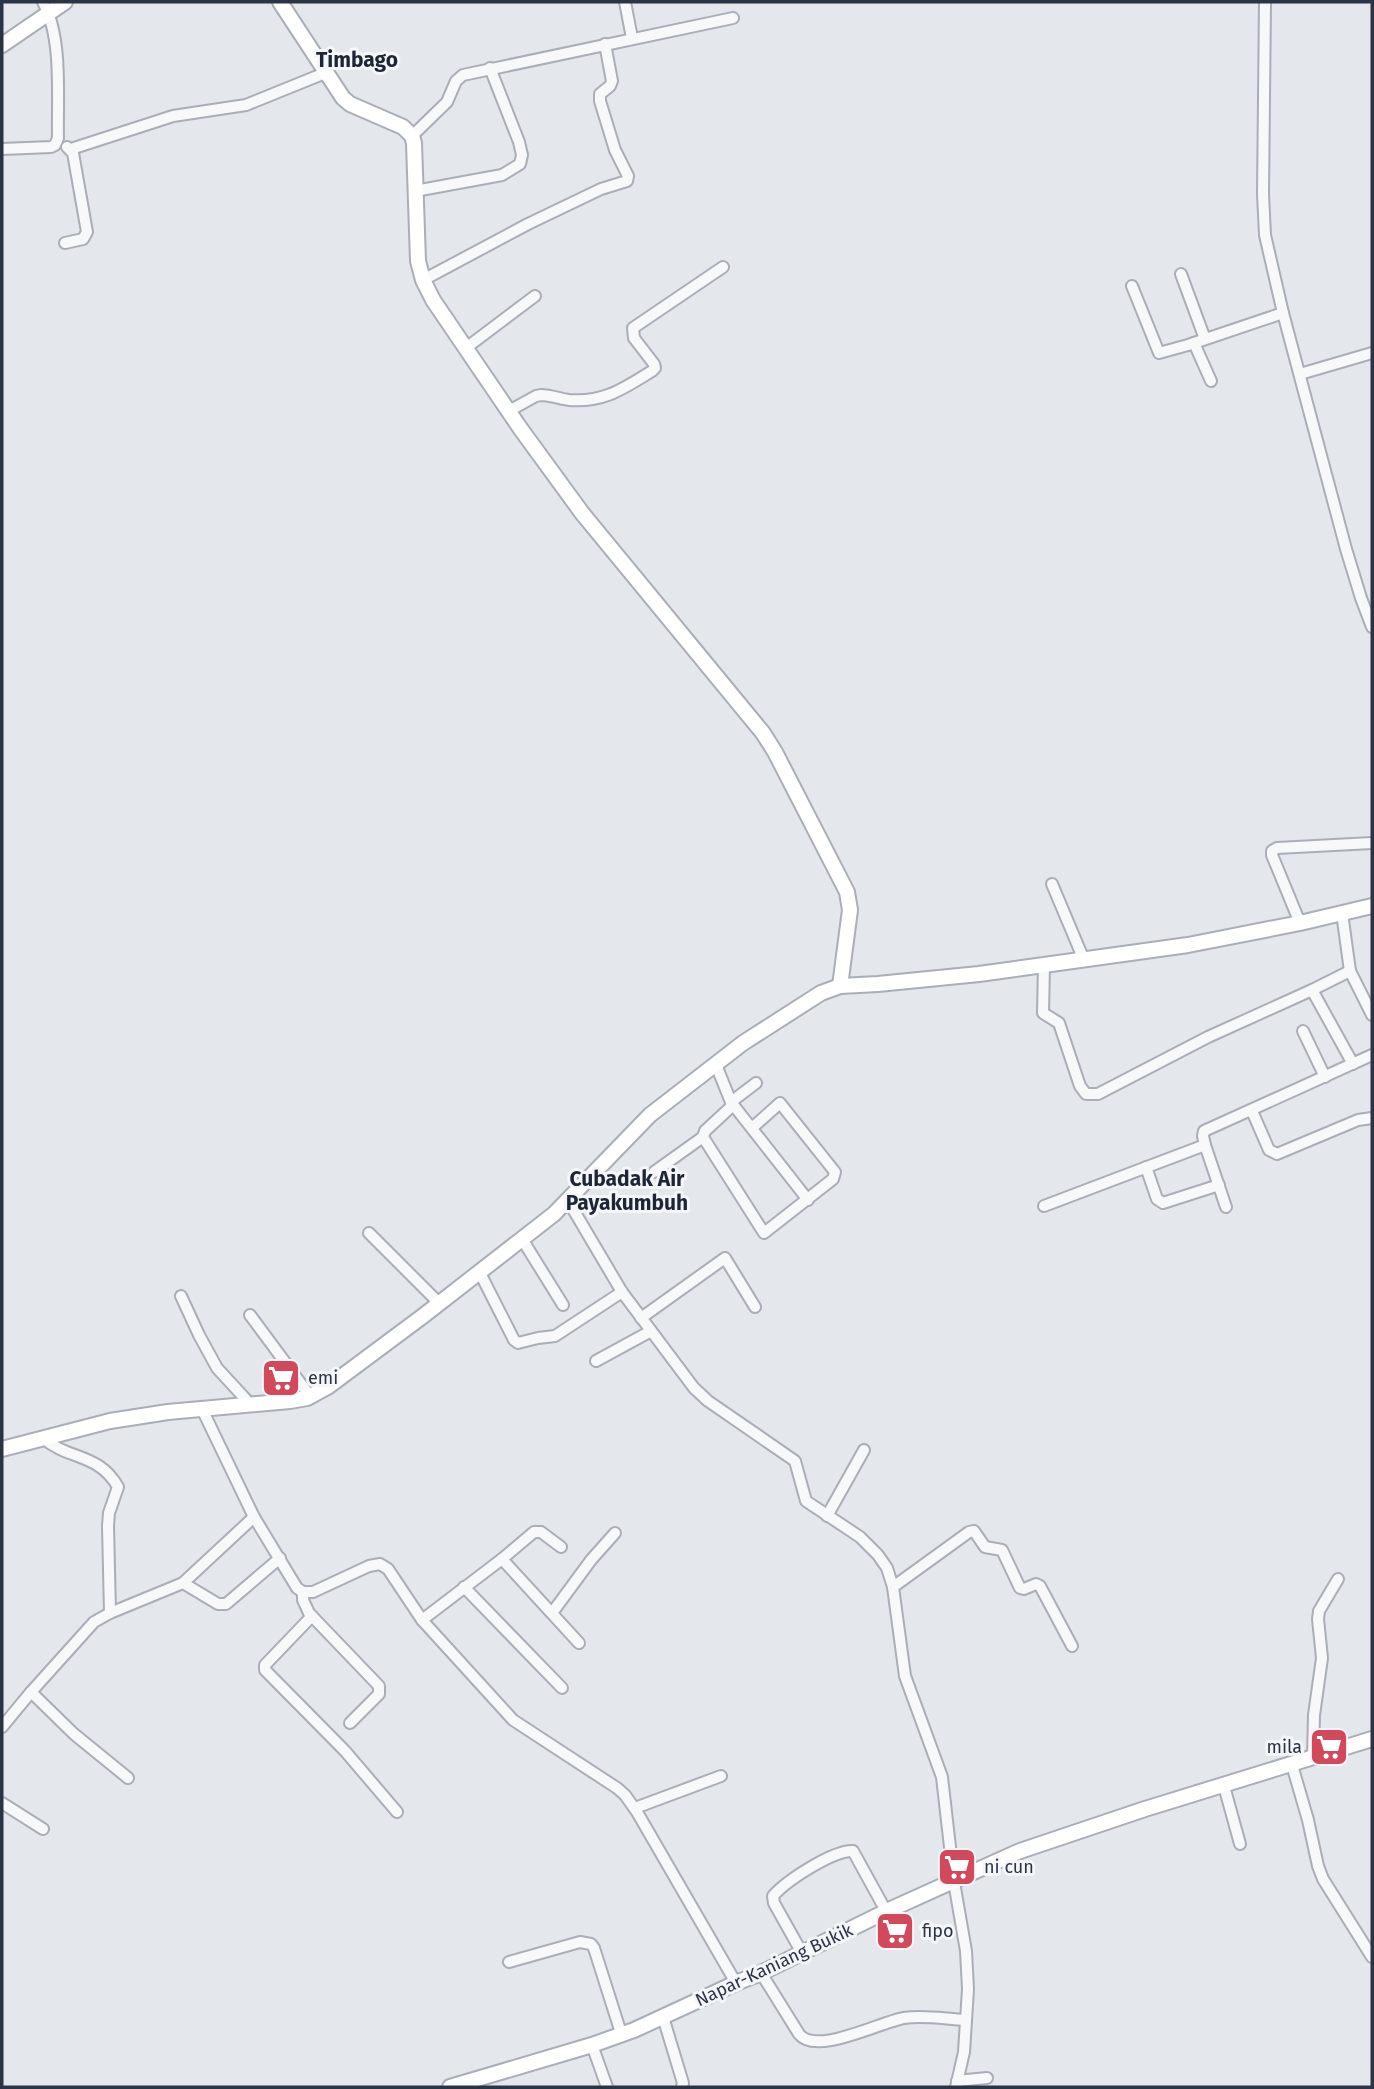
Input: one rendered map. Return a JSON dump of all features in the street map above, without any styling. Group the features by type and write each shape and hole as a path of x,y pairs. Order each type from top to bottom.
{"street":[{"path":"2,46 46,8 65,2"},
{"path":"281,2 338,93 350,104 408,131"},
{"path":"625,2 632,38"},
{"path":"1265,2 1265,236 1346,549 1372,627"},
{"path":"46,8 56,53 57,142"},
{"path":"408,131 447,102 458,78 463,75 733,18"},
{"path":"423,280 591,193 628,180 615,150 600,101 600,94 612,81 605,44"},
{"path":"415,191 502,175 520,164 522,150 489,68"},
{"path":"71,149 173,116 246,105 325,73"},
{"path":"408,131 415,191 418,261 423,280 433,300 582,513 768,741 847,892 850,910 840,986"},
{"path":"57,142 71,149 73,153 87,232 83,239 65,243"},
{"path":"2,149 51,147 57,142"},
{"path":"509,411 541,395 578,400 611,395 652,372 654,363 634,338 633,328 723,267"},
{"path":"1181,274 1205,339"},
{"path":"1132,286 1159,353 1283,313"},
{"path":"466,348 535,296"},
{"path":"1194,343 1211,381"},
{"path":"1300,374 1372,353"},
{"path":"1300,923 1272,851 1277,848 1372,843"},
{"path":"1052,884 1084,960"},
{"path":"2,1449 110,1421 168,1412 290,1401 310,1396 329,1386 440,1304 554,1213 650,1115 744,1043 821,993 840,986 890,983 1044,965 1188,945 1372,906"},
{"path":"1342,913 1350,971 1372,1015"},
{"path":"1044,965 1043,1013 1059,1023 1080,1086 1086,1094 1092,1095 1350,971"},
{"path":"1312,990 1353,1064"},
{"path":"1303,1031 1325,1077"},
{"path":"1226,1207 1205,1145 1204,1131 1372,1055"},
{"path":"716,1065 732,1104 808,1199"},
{"path":"654,1172 703,1137 705,1131 756,1083"},
{"path":"703,1137 764,1233 833,1179 835,1172 780,1102 752,1128"},
{"path":"1252,1111 1269,1150 1277,1154 1358,1120 1372,1118"},
{"path":"1044,1206 1205,1145"},
{"path":"1146,1167 1157,1199 1163,1203 1219,1185"},
{"path":"567,1199 622,1292 700,1394 795,1461 806,1502 860,1537 887,1568 893,1587 905,1676 944,1788 954,1882 966,1951 968,1989 964,2052 957,2084 987,2078"},
{"path":"369,1233 440,1304"},
{"path":"522,1239 563,1304"},
{"path":"641,1318 725,1258 755,1307"},
{"path":"479,1271 518,1343 555,1336 622,1292"},
{"path":"181,1296 217,1368 251,1405"},
{"path":"250,1315 310,1396"},
{"path":"596,1361 651,1331"},
{"path":"202,1409 254,1517 293,1583 303,1592 305,1605 312,1616 379,1686 379,1694 350,1723"},
{"path":"43,1438 57,1449 91,1460 118,1487 109,1513 108,1526 110,1613"},
{"path":"827,1516 864,1450"},
{"path":"2,1727 94,1622 183,1583 254,1517"},
{"path":"422,1620 535,1531 541,1532 561,1547"},
{"path":"893,1587 974,1531 985,1547 1002,1550 1020,1588 1036,1584 1040,1586 1072,1646"},
{"path":"552,1613 590,1560 615,1533"},
{"path":"183,1583 218,1604 226,1604 280,1558"},
{"path":"502,1559 579,1643"},
{"path":"303,1592 316,1592 369,1566 380,1564 388,1569 422,1620 513,1720 625,1795 736,1983"},
{"path":"1313,1757 1314,1715 1322,1658 1319,1611 1338,1579"},
{"path":"464,1587 562,1688"},
{"path":"312,1616 265,1665 265,1670 345,1751 397,1812"},
{"path":"30,1692 74,1734 128,1777"},
{"name":"Napar-Kaniang Bukik","path":"450,2087 592,2045 663,2017 761,1973 886,1911 1041,1844 1372,1739"},
{"path":"1292,1765 1323,1879 1372,1956"},
{"path":"635,1808 720,1776"},
{"path":"1224,1786 1240,1844"},
{"path":"2,1803 43,1829"},
{"path":"802,1953 774,1903 773,1896 817,1863 853,1851 886,1911"},
{"path":"509,1962 580,1942 591,1944 621,2033"},
{"path":"761,1973 799,2034 804,2040 815,2043 833,2040 894,2020 965,2020"},
{"path":"663,2017 682,2087"},
{"path":"592,2045 607,2087"}],"place":[{"name":"emi","path":"281,1378"},
{"name":"mila","path":"1329,1747"},
{"name":"ni cun","path":"957,1867"},
{"name":"fipo","path":"895,1931"}],"district":[{"name":"Timbago","path":"357,60"},
{"name":"Cubadak Air Payakumbuh","path":"627,1191"}]}
